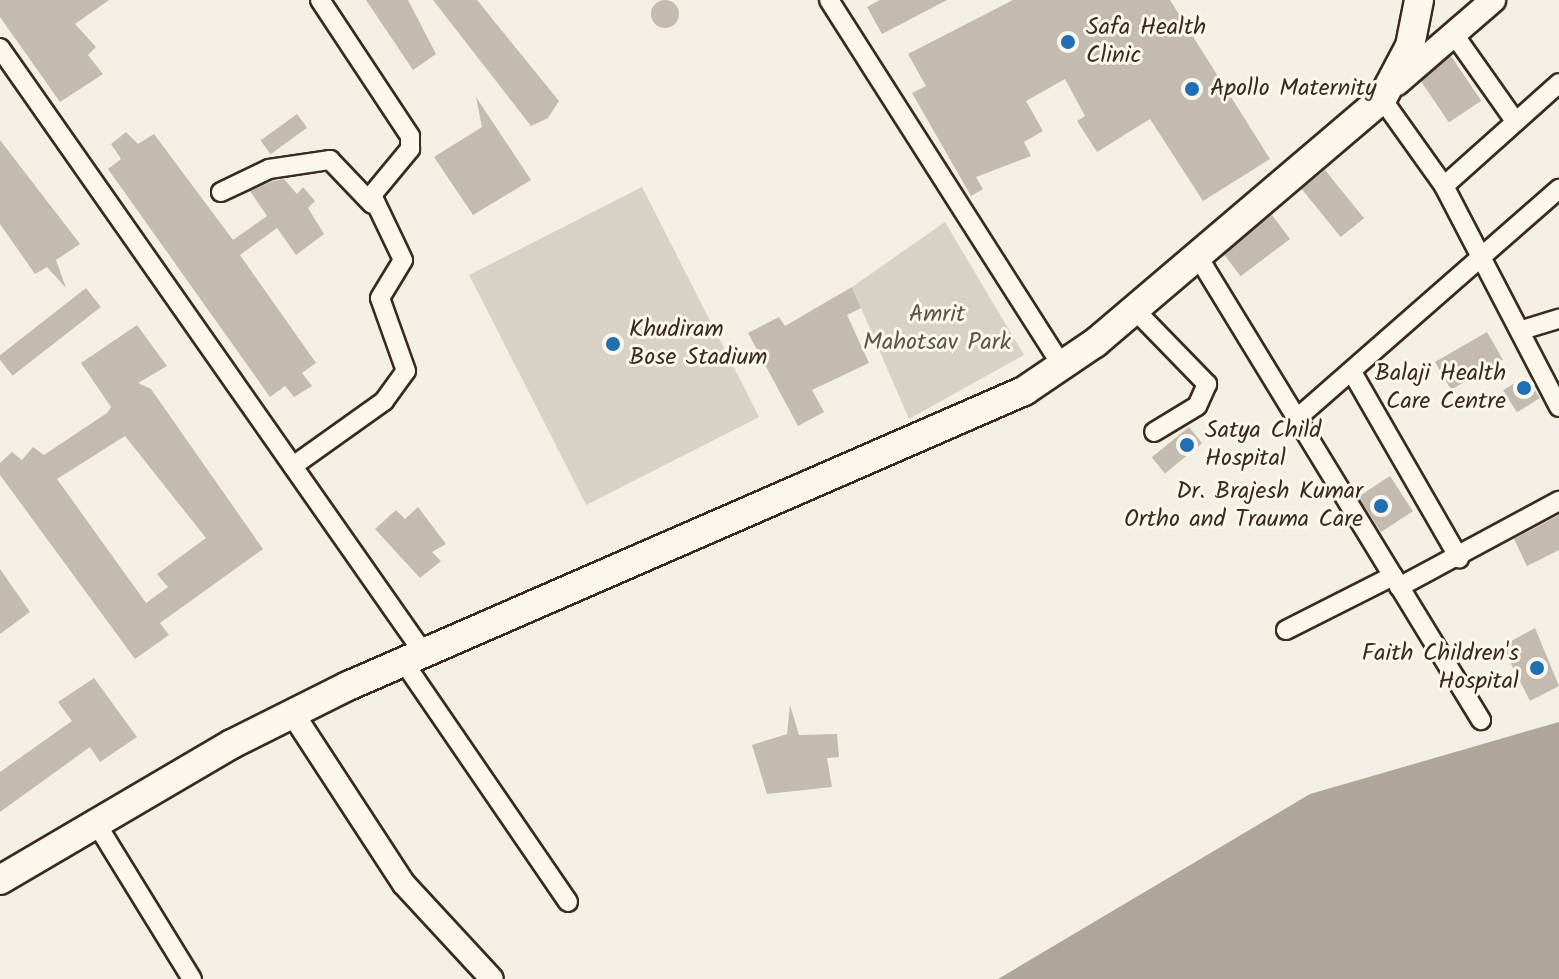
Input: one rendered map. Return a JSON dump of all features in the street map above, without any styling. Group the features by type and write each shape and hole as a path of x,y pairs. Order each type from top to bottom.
{"main road":[{"path":"1382,99 1410,46 1419,0"},
{"path":"0,880 293,714 413,656 911,446 1062,366 1382,99 1493,0"}],"street":[{"path":"320,0 410,136 410,149 376,186 372,204"},
{"path":"829,0 1062,366"},
{"path":"1453,33 1515,121"},
{"path":"0,48 293,466 568,902"},
{"path":"1444,186 1559,83"},
{"path":"1382,99 1444,186 1479,259 1522,330 1559,407"},
{"path":"221,192 269,169 330,160 372,204 403,260 380,298 406,371 384,401 293,466"},
{"path":"1295,420 1559,189"},
{"path":"1197,255 1481,720"},
{"path":"1134,309 1207,384 1197,406 1154,432"},
{"path":"1522,330 1559,319"},
{"path":"1352,372 1459,558"},
{"path":"1286,630 1396,581 1459,558 1559,501"},
{"path":"293,714 404,884 492,979"},
{"path":"96,823 192,979"}],"green space":[{"name":"Khudiram Bose Stadium","path":"642,187 759,417 586,505 469,275"},
{"name":"Amrit Mahotsav Park","path":"945,222 1024,355 909,419 852,287"}],"shaded area":[{"path":"1559,722 1559,979 998,979 1310,794"}],"building":[{"path":"0,0 109,0 75,24 96,47 88,55 103,74 60,102 0,17"},
{"path":"366,0 408,0 436,54 413,70"},
{"path":"433,0 477,0 559,101 548,118 531,126"},
{"path":"665,0 675,4 679,14 675,24 665,28 655,24 651,14 655,4"},
{"path":"880,0 947,0 882,34 867,7"},
{"path":"1013,0 1170,0 1270,159 1203,201 1150,119 1097,152 1077,121 1085,116 1065,79 1026,101 1043,131 1024,142 1031,156 976,177 983,189 971,196 912,93 926,86 908,54"},
{"path":"1451,56 1481,101 1449,123 1419,78"},
{"path":"476,97 531,180 473,215 434,157 482,127"},
{"path":"297,114 307,128 271,154 261,140"},
{"path":"126,132 138,144 154,134 233,240 267,216 250,191 284,179 297,194 303,187 315,201 308,208 324,234 296,255 277,228 240,255 316,363 302,373 312,386 294,397 285,386 270,397 108,169 121,159 111,144"},
{"path":"0,140 80,244 56,260 66,288 47,267 35,274 0,224"},
{"path":"1325,170 1364,218 1341,237 1302,189"},
{"path":"1272,215 1290,239 1241,276 1222,252"},
{"path":"852,287 861,308 847,315 869,363 812,390 824,412 798,426 748,333 779,317 785,326"},
{"path":"86,288 101,307 13,376 0,360 0,355"},
{"path":"137,325 167,366 138,383 151,389 263,549 160,623 169,635 135,659 0,475 0,463 12,452 22,460 33,447 44,455 107,413 111,407 81,363","holes":["125,436 206,538 157,574 168,587 146,603 57,479"]},
{"path":"1487,332 1503,360 1451,390 1435,362"},
{"path":"1526,376 1540,398 1517,412 1503,390"},
{"path":"1189,427 1202,443 1165,474 1152,457"},
{"path":"1390,476 1413,511 1381,532 1358,497"},
{"path":"418,507 446,544 432,552 441,561 420,578 375,529 396,510 405,519"},
{"path":"1559,515 1559,550 1527,566 1514,539"},
{"path":"0,569 30,612 0,634"},
{"path":"1535,628 1559,686 1530,701 1502,646"},
{"path":"94,678 137,737 100,762 90,747 0,812 0,772 72,721 58,702"},
{"path":"790,705 799,735 837,734 839,757 827,758 832,787 767,794 752,745 787,734"}],"place":[{"name":"Safa Health Clinic","path":"1068,42"},
{"name":"Apollo Maternity","path":"1192,89"},
{"name":"Khudiram Bose Stadium","path":"613,344"},
{"name":"Balaji Health Care Centre","path":"1524,388"},
{"name":"Satya Child Hospital","path":"1187,445"},
{"name":"Dr. Brajesh Kumar Ortho and Trauma Care","path":"1381,506"},
{"name":"Faith Children's Hospital","path":"1537,668"}]}
